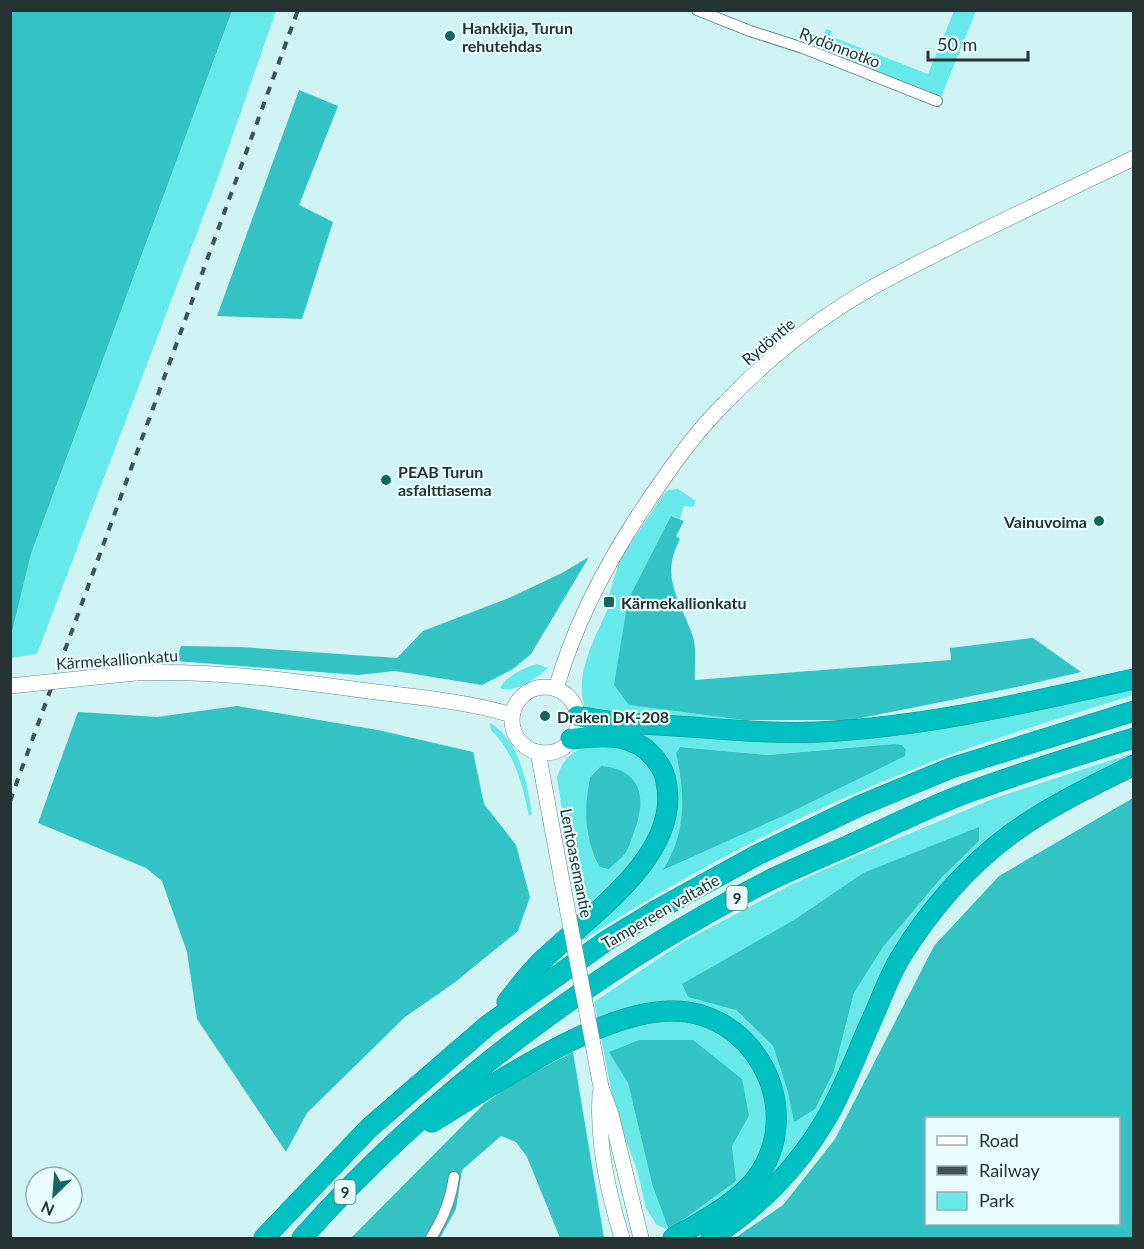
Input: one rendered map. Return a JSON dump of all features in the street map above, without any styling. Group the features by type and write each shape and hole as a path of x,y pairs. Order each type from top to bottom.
{"highway":[{"path":"577,716 628,725 819,732 890,726 944,717 1030,702 1134,679"},
{"name":"Tampereen valtatie","path":"264,1239 369,1128 488,1025 606,941 657,910 757,855 859,806 951,768 1134,711"},
{"path":"488,1025 543,959 629,879 651,852 663,827 668,805 666,782 663,771 653,756 636,742 626,738 602,735 571,739"},
{"name":"Tampereen valtatie","path":"302,1239 328,1209 391,1147 491,1059 618,968 682,928 766,882 967,793 1070,757 1134,738"},
{"path":"711,1239 757,1205 779,1184 811,1142 838,1097 898,961 945,898 979,860 1012,833 1064,801 1134,765"},
{"path":"391,1147 516,1070 601,1028 637,1016 666,1011 700,1014 721,1023 739,1036 764,1065 775,1096 776,1130 763,1168 752,1183 703,1221 673,1239"}],"street":[{"name":"Rydönnotko","path":"698,10 750,31 803,48 937,101"},
{"name":"Rydöntie","path":"556,689 585,609 613,556 660,484 694,439 722,406 755,374 796,340 872,288 1134,158"},
{"name":"Kärmekallionkatu","path":"10,686 135,673 182,671 226,673 415,697 489,708 512,714"},
{"path":"542,687 556,689 572,702 577,722 571,739 559,749 538,752 521,743 512,725 512,714 519,698 526,692 542,687"},
{"name":"Lentoasemantie","path":"538,752 601,1088 611,1114 641,1239"},
{"name":"Lentoasemantie","path":"601,1088 599,1111 604,1166 622,1239"},
{"path":"431,1239 447,1208 454,1177"}],"green space":[{"path":"232,11 276,11 217,180 37,654 11,658 11,636 31,554"},
{"path":"954,11 976,11 941,97 822,51 820,46 826,29 832,31 830,36 928,74"},
{"path":"678,489 696,501 693,507 684,506 680,519 672,516 629,705 743,720 603,715 585,707 582,680 585,666 613,597 609,595 620,559 663,495 668,490"},
{"path":"537,664 548,668 519,687 500,688 516,673"},
{"path":"1133,687 1133,695 964,750 824,807 741,848 661,892 582,941 580,933 673,807 632,730 726,738","holes":["894,744 664,870 673,854 682,817 682,791 676,753 680,747 767,755"]},
{"path":"490,723 500,730 515,751 525,777 532,815 529,816 512,759 491,730"},
{"path":"603,742 617,745 638,754 655,775 661,796 657,819 646,841 631,863 579,917 557,778 568,757 580,749","holes":["601,766 594,857 587,834 588,787 590,777"]},
{"path":"1133,753 1062,791 965,862 829,1098 789,1162 702,1237 688,1238 780,1142 749,1033 734,1020 723,1015 598,1022 594,1002 685,941 793,884 995,798","holes":["978,841 942,877 883,947 854,993 834,1071 794,1121 787,1089 773,1046 736,1010 794,920 863,873"]},
{"path":"673,1020 687,1022 725,1037 752,1067 761,1085 766,1104 767,1124 764,1143 756,1162 744,1179 718,1202 668,1230 656,1224 646,1208 637,1170 619,1122 601,1037 650,1022","holes":["628,1083 749,1116 732,1146 735,1181 652,1184"]}],"shaded area":[{"path":"11,10 232,11 31,554 11,636"},
{"path":"299,90 338,106 299,205 333,222 302,319 217,316"},
{"path":"671,516 684,521 676,536 680,539 671,566 674,589 694,642 695,680 951,660 950,648 1033,638 1081,672 851,720 743,720 629,705 614,685 628,600"},
{"path":"589,557 531,654 513,669 482,685 395,671 358,675 176,661 181,646 240,647 397,658 423,631 509,598 562,573"},
{"path":"237,706 378,730 473,752 484,804 516,845 530,897 518,931 454,983 405,1017 307,1113 286,1152 197,1019 187,952 162,881 146,868 38,823 78,712 157,717"},
{"path":"902,745 906,750 905,756 785,815 663,870 676,842 682,813 681,784 676,753 680,747 767,755"},
{"path":"601,766 626,774 634,781 640,799 640,810 628,848 609,869 600,867 595,857 588,835 586,812 590,777"},
{"path":"1133,798 1133,1238 735,1238 783,1205 835,1139 934,946 999,876"},
{"path":"979,827 979,841 942,877 883,947 854,993 834,1071 815,1109 794,1122 787,1089 773,1046 736,1010 688,997 682,984 794,920 863,873"},
{"path":"639,1040 693,1040 742,1079 749,1116 732,1146 736,1181 669,1230 652,1184 628,1083 609,1052"},
{"path":"573,1052 604,1238 560,1238 527,1157 516,1142 501,1136 462,1170 456,1209 440,1238 351,1238 484,1104 515,1082"}],"railway":[{"path":"10,801 298,10"}],"place":[{"name":"Hankkija, Turun rehutehdas","path":"450,36"},
{"name":"PEAB Turun asfalttiasema","path":"386,480"},
{"name":"Vainuvoima","path":"1099,521"},
{"name":"Kärmekallionkatu","path":"609,602"},
{"name":"Draken DK-208","path":"545,716"}]}
